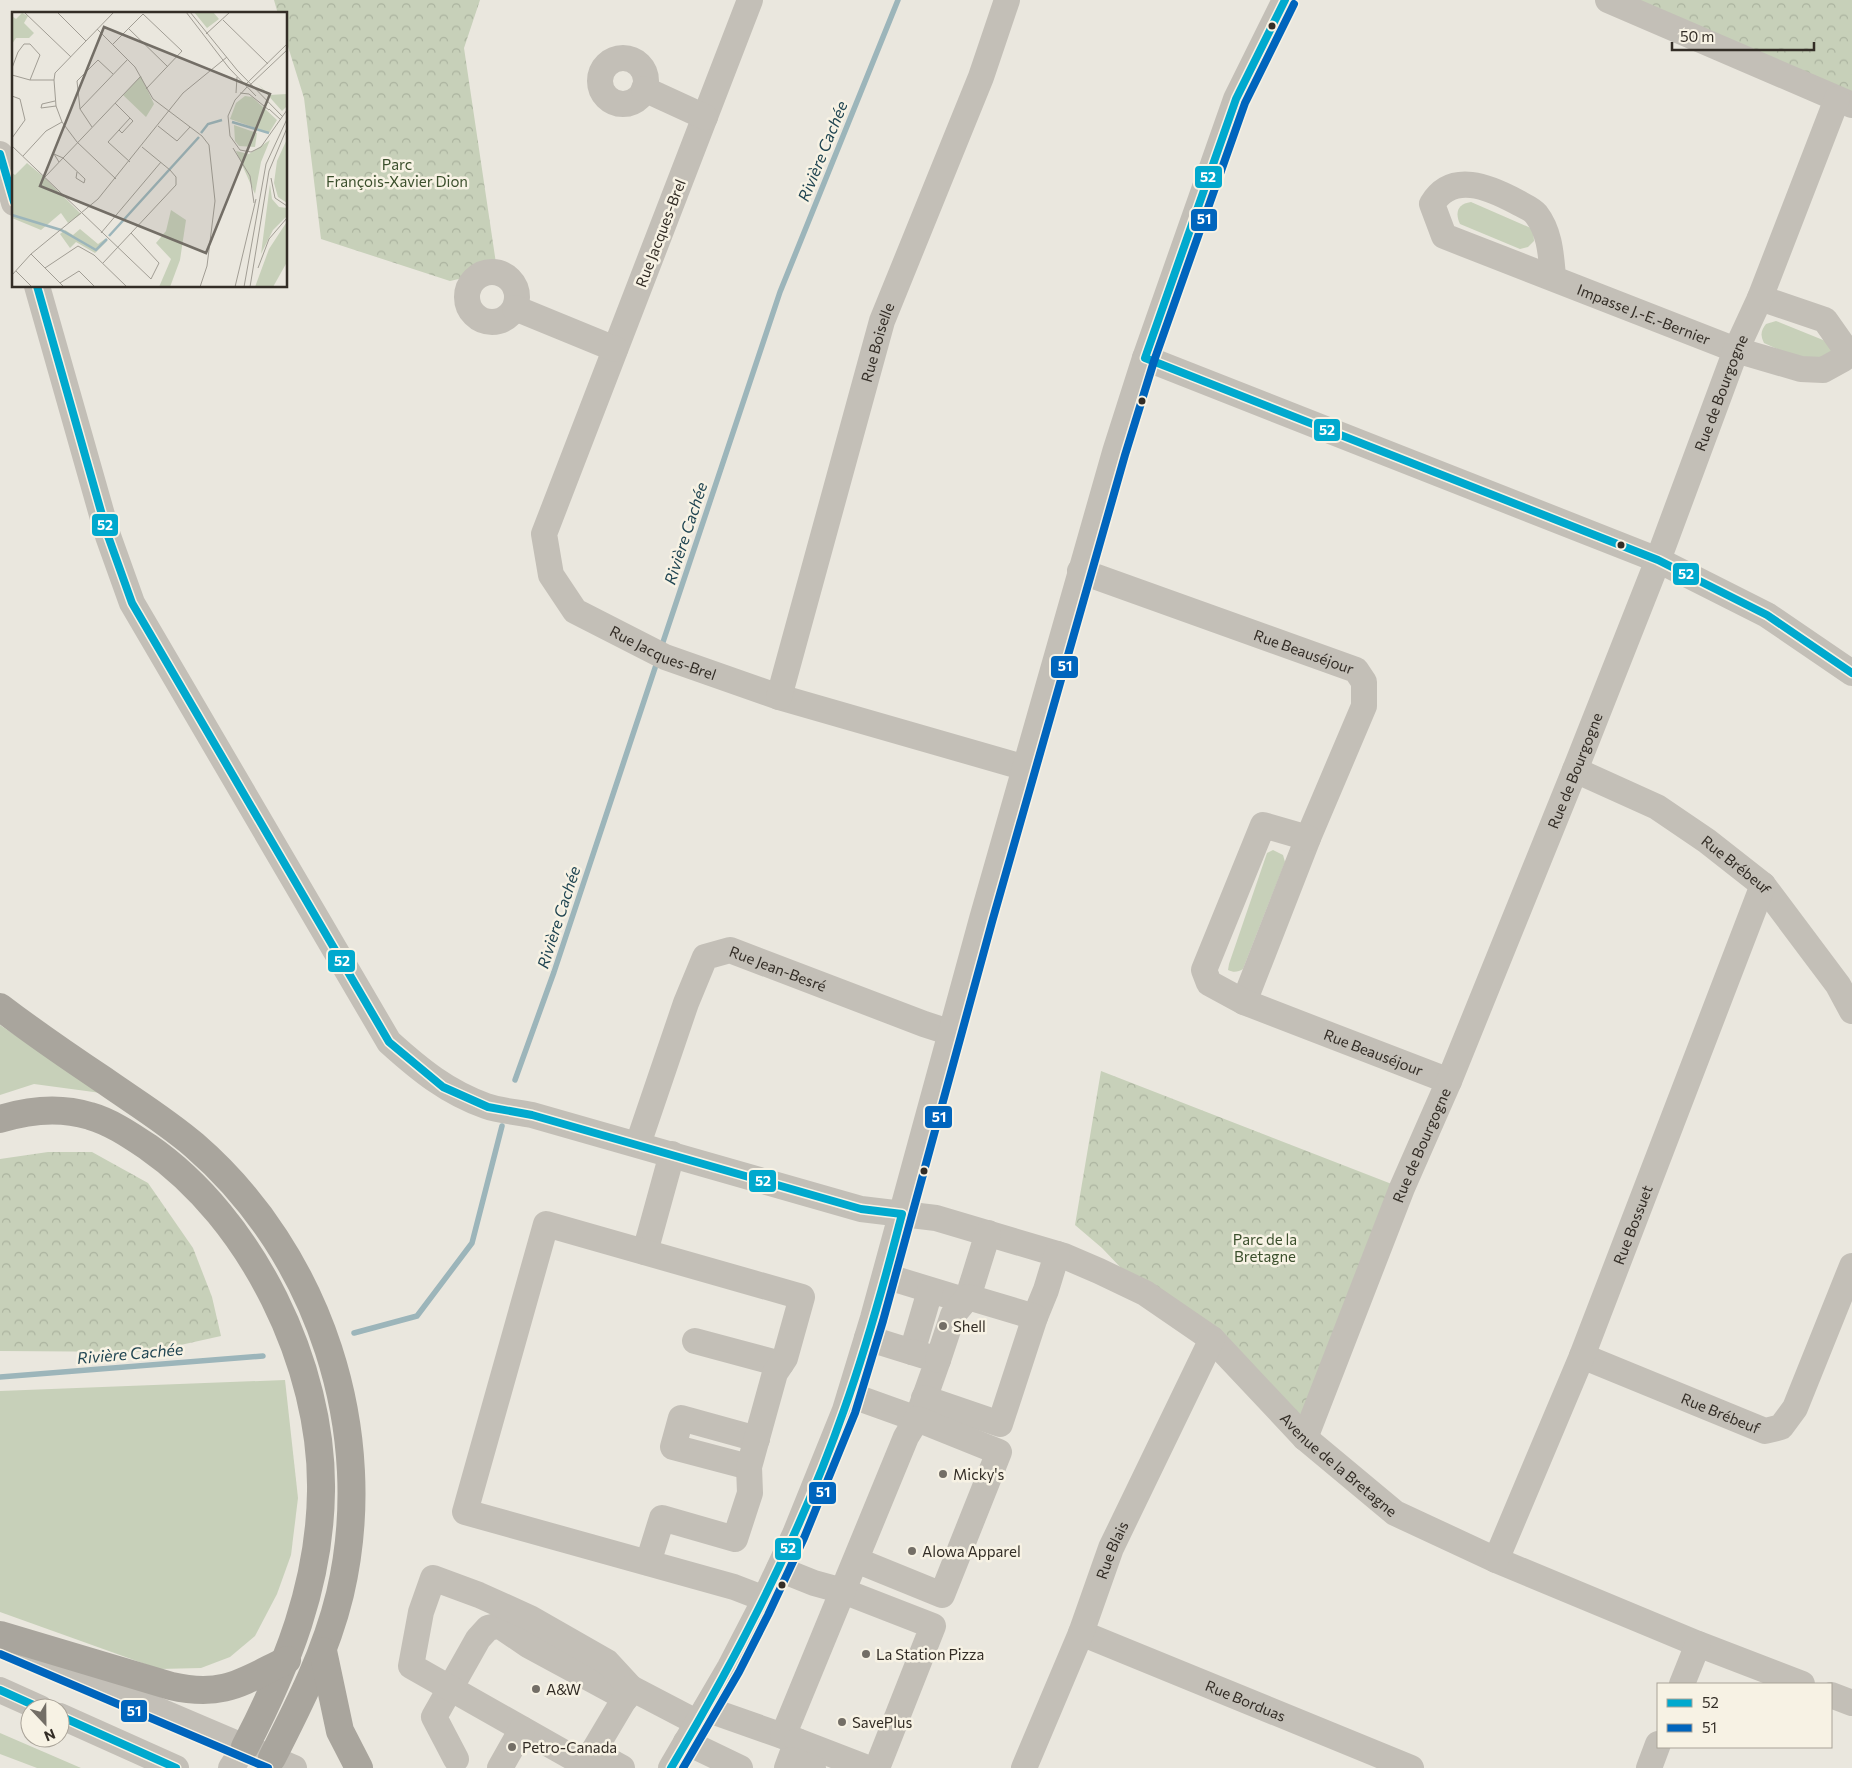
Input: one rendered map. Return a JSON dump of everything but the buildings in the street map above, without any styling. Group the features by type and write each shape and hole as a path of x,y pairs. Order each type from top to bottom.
{"highway":[{"path":"0,1007 157,1117 195,1146 234,1186 270,1232 310,1299 329,1349 344,1406 350,1466 350,1521 346,1565 340,1594 323,1651 278,1765"},
{"path":"0,1119 38,1111 71,1112 104,1121 134,1137 180,1172 220,1215 252,1261 290,1332 311,1398 322,1490 313,1572 301,1618 287,1660 238,1758"},
{"path":"0,1635 171,1686 196,1691 218,1691 228,1688 287,1660"},
{"path":"323,1651 340,1731 359,1768"}],"street":[{"name":"Rue Jacques-Brel","path":"750,0 544,534 551,575 575,612 656,652 780,697 1026,768"},
{"name":"Rue Boiselle","path":"780,697 882,321 980,77 1007,0"},
{"path":"671,1768 697,1725 765,1600 823,1468 850,1395 885,1276 1080,571 1145,358 1236,99 1285,0"},
{"path":"1608,0 1844,102"},
{"path":"644,89 705,117"},
{"name":"Rue de Bourgogne","path":"1305,1438 1402,1188 1449,1081 1575,770 1658,560 1736,350 1844,102"},
{"path":"0,154 12,196"},
{"name":"Impasse J.-E.-Bernier","path":"1553,276 1549,238 1536,213 1490,188 1458,185 1439,192 1432,204 1444,236 1553,276 1736,350 1801,369 1823,370 1843,359 1844,347 1825,320 1760,298"},
{"name":"Avenue de la Bretagne","path":"38,288 108,536 132,603 389,1042 443,1087 488,1107 532,1115 861,1209 936,1218 1057,1254 1145,1293 1212,1339 1305,1438 1394,1512 1496,1560 1698,1644 1799,1683"},
{"path":"515,308 615,349"},
{"path":"1145,358 1658,560 1767,614 1852,673"},
{"name":"Rue Beauséjour","path":"1080,571 1356,670 1364,682 1364,706 1308,838 1244,1002"},
{"name":"Rue Brébeuf","path":"1575,770 1657,807 1707,841 1763,885 1838,985 1852,1011"},
{"name":"Rue Beauséjour","path":"1308,838 1263,825 1204,970 1209,983 1244,1002 1449,1081"},
{"name":"Rue Bossuet","path":"1496,1560 1582,1356 1763,885"},
{"name":"Rue Jean-Besré","path":"638,1144 686,1003 705,957 730,950 952,1033"},
{"path":"645,1252 672,1154"},
{"path":"648,1563 662,1518 735,1539 750,1493 749,1467 775,1373 785,1358 802,1296 546,1224 465,1512 734,1587 765,1600"},
{"path":"794,1755 843,1591 906,1437 920,1408 953,1315 968,1297 988,1233"},
{"path":"850,1395 1000,1424 1057,1254"},
{"name":"Rue Brébeuf","path":"1582,1356 1765,1430 1781,1427 1795,1408 1852,1266"},
{"path":"885,1276 930,1291 957,1298 968,1297 1035,1316"},
{"path":"912,1352 930,1291"},
{"path":"867,1338 938,1360"},
{"name":"Rue Blais","path":"1024,1768 1081,1633 1111,1548 1212,1339"},
{"path":"695,1341 781,1364"},
{"path":"856,1560 942,1595 999,1452 920,1408"},
{"path":"749,1467 673,1447 681,1418 757,1439"},
{"path":"779,1569 814,1583 843,1591 933,1626 876,1768"},
{"path":"461,1765 434,1717 411,1666 421,1612 433,1578 480,1595 530,1618 607,1662 628,1693"},
{"path":"434,1717 484,1632 488,1628 498,1626 628,1693 697,1725 794,1755 867,1768"},
{"name":"Rue Borduas","path":"1081,1633 1411,1768"},
{"path":"0,1643 238,1758 278,1765"},
{"path":"1682,1683 1698,1644"},
{"path":"411,1666 522,1729 586,1761 622,1768"},
{"path":"0,1690 20,1699"},
{"path":"586,1761 628,1693"},
{"path":"1832,1695 1852,1703"},
{"path":"70,1720 176,1768"},
{"path":"697,1725 740,1768"},
{"path":"500,1768 522,1729"},
{"path":"1648,1768 1657,1746"}],"green space":[{"name":"Parc François-Xavier Dion","path":"274,0 480,0 464,48 497,270 450,281 321,239 304,98 288,46 288,12 277,12"},
{"path":"1621,0 1852,0 1852,97"},
{"path":"1471,202 1533,229 1534,241 1528,247 1520,249 1460,224 1458,210 1466,203"},
{"path":"1776,321 1828,342 1833,353 1815,366 1764,343 1763,329 1766,324"},
{"path":"1273,850 1283,855 1285,862 1243,969 1236,972 1230,971 1228,970 1229,964 1267,853"},
{"path":"0,1025 101,1093 34,1084 0,1095"},
{"name":"Parc de la Bretagne","path":"1101,1071 1402,1188 1305,1438 1145,1293 1102,1248 1075,1225"},
{"path":"48,1152 92,1152 148,1183 193,1248 212,1297 221,1336 149,1352 0,1351 0,1159"},
{"path":"285,1380 298,1498 291,1555 277,1594 255,1636 230,1657 201,1668 159,1669 0,1612 0,1391"},
{"path":"0,1733 20,1742 20,1748 35,1748 81,1768 37,1768 0,1754"}],"waterway":[{"name":"Rivière Cachée","path":"661,648 780,292 898,0"},
{"name":"Rivière Cachée","path":"515,1080 554,972 658,659"},
{"name":"Rivière Cachée","path":"354,1333 417,1316 472,1243 502,1126"},
{"name":"Rivière Cachée","path":"0,1377 263,1356"}],"transit line":[{"name":"52","path":"1285,0 1236,99 1145,358 1658,560 1767,615 1852,673"},
{"name":"51","path":"683,1768 739,1672 768,1615 804,1538 855,1413 883,1321 992,922 1125,455 1154,361 1245,103 1294,4"},
{"name":"52","path":"0,154 12,195"},
{"name":"52","path":"38,288 108,536 132,603 389,1042 443,1087 488,1107 532,1115 861,1209 902,1214 860,1362 827,1457 808,1503 788,1549 744,1638 671,1768"},
{"name":"51","path":"0,1654 268,1768"},
{"name":"52","path":"0,1690 20,1699"},
{"name":"52","path":"70,1720 176,1768"}],"place":[{"name":"Shell","path":"943,1326"},
{"name":"Micky's","path":"943,1474"},
{"name":"Alowa Apparel","path":"912,1551"},
{"name":"La Station Pizza","path":"866,1654"},
{"name":"A&W","path":"536,1689"},
{"name":"SavePlus","path":"842,1722"},
{"name":"Petro-Canada","path":"512,1747"}]}
